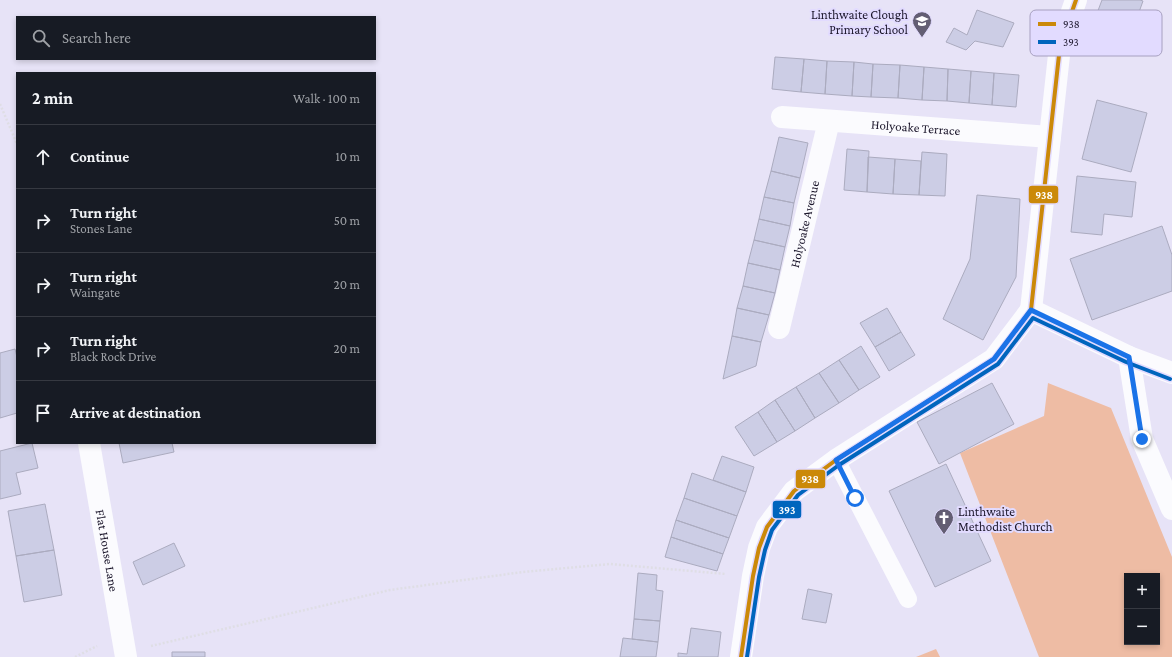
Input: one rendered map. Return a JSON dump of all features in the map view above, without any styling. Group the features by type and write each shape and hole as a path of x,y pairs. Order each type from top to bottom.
{"street":[{"path":"1073,10 1076,0"},
{"path":"742,657 753,576 760,548 767,527 782,505 794,491 836,460 994,359 1031,310 1059,56"},
{"name":"Holyoake Terrace","path":"782,117 1050,137"},
{"name":"Holyoake Avenue","path":"779,328 829,121"},
{"path":"1031,310 1129,357 1172,373"},
{"path":"1129,357 1142,439 1172,509"},
{"name":"Flat House Lane","path":"89,444 126,654"}],"lane":[{"path":"836,460 908,599"}],"path":[{"path":"0,104 16,142"},
{"path":"126,654 390,590 523,572 610,564 753,576"}],"shaded area":[{"path":"1048,383 1111,408 1172,557 1172,657 1039,657 960,453 1044,416"},
{"path":"936,649 940,657 916,657"}],"building":[{"path":"1102,0 1143,1 1140,10 1098,10"},
{"path":"977,10 1014,23 1003,47 975,41 966,50 946,42 954,28 967,35"},
{"path":"775,57 804,59 801,92 772,89"},
{"path":"804,59 827,61 825,94 801,92"},
{"path":"827,61 854,62 852,96 825,94"},
{"path":"854,62 873,64 871,97 852,96"},
{"path":"873,64 900,65 898,98 871,97"},
{"path":"900,65 924,67 922,100 898,98"},
{"path":"924,67 948,69 947,101 922,100"},
{"path":"948,69 971,71 969,103 947,101"},
{"path":"971,71 994,73 992,105 969,103"},
{"path":"994,73 1019,75 1016,107 992,105"},
{"path":"1097,100 1147,113 1131,172 1082,159"},
{"path":"779,137 808,143 800,178 771,171"},
{"path":"847,149 869,151 867,192 844,190"},
{"path":"922,152 947,154 945,196 919,195"},
{"path":"868,157 895,159 893,194 867,192"},
{"path":"895,159 921,161 919,195 893,194"},
{"path":"771,171 800,178 794,203 764,197"},
{"path":"1077,176 1136,182 1132,217 1104,214 1102,235 1071,232"},
{"path":"977,195 1020,199 1016,277 983,340 943,319 970,259"},
{"path":"764,197 794,203 790,226 759,219"},
{"path":"759,219 790,226 785,247 754,240"},
{"path":"1162,226 1172,255 1172,291 1092,320 1070,259"},
{"path":"754,240 785,247 780,270 748,263"},
{"path":"748,263 780,270 775,293 743,286"},
{"path":"743,286 775,293 769,315 737,308"},
{"path":"737,308 769,315 761,342 732,336"},
{"path":"887,308 901,332 875,347 860,323"},
{"path":"901,332 915,355 889,371 875,347"},
{"path":"732,336 761,342 756,366 723,379"},
{"path":"861,346 880,377 859,390 839,360"},
{"path":"15,349 16,413 0,418 0,353"},
{"path":"839,360 859,390 839,403 819,373"},
{"path":"819,373 839,403 815,418 796,387"},
{"path":"992,383 1014,424 939,464 917,422"},
{"path":"796,387 815,418 795,431 775,400"},
{"path":"775,400 795,431 777,442 758,412"},
{"path":"758,412 777,442 754,456 735,427"},
{"path":"32,444 38,468 16,473 21,494 0,499 0,451"},
{"path":"119,444 172,444 174,452 123,463"},
{"path":"722,456 754,467 746,492 713,480"},
{"name":"Linthwaite Methodist Church","path":"946,464 991,561 935,587 889,491"},
{"path":"692,473 746,492 737,516 684,498"},
{"path":"684,498 737,516 729,538 676,520"},
{"path":"45,504 54,550 16,556 8,511"},
{"path":"676,520 729,538 723,554 671,537"},
{"path":"671,537 723,554 717,571 665,557"},
{"path":"174,543 185,566 143,585 133,562"},
{"path":"54,550 62,595 24,602 16,556"},
{"path":"638,573 657,575 656,590 663,591 660,621 634,619"},
{"path":"808,589 832,594 826,623 802,619"},
{"path":"634,619 660,621 658,642 632,639"},
{"path":"691,628 721,632 718,657 678,657 678,653 687,654"},
{"path":"623,638 658,642 656,657 620,657"},
{"path":"172,652 205,652 205,657 172,657"}],"transit line":[{"name":"938","path":"1073,10 1076,0"},
{"name":"938","path":"741,657 753,576 759,548 767,527 794,491 836,460 994,359 1031,310 1059,56"},
{"name":"393","path":"747,657 759,577 765,550 772,530 798,495 839,465 998,364 1033,318 1126,362 1170,379"}],"place":[{"name":"Linthwaite Clough Primary School","path":"922,38"},
{"name":"Linthwaite Methodist Church","path":"944,535"}],"route":[{"path":"855,498 836,460 994,359 1031,310 1129,357 1142,439"}]}
